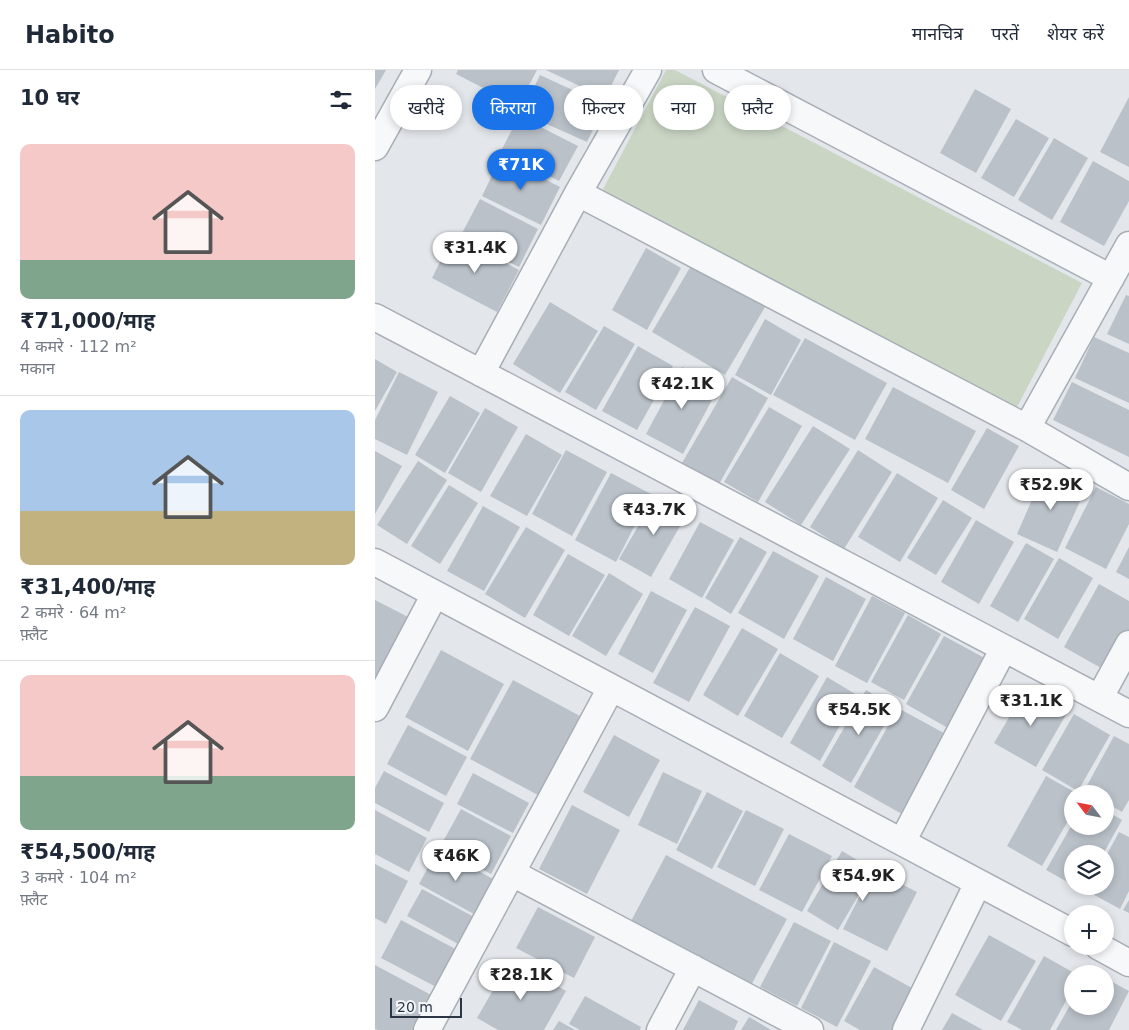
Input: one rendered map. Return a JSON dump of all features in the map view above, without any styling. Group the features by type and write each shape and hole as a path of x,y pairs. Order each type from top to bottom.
{"street":[{"path":"375,148 418,70"},
{"path":"481,373 577,192 647,70"},
{"path":"716,70 1111,278"},
{"path":"577,192 1027,428 1129,488"},
{"path":"1027,428 1129,245"},
{"path":"375,317 1100,697 1129,714"},
{"path":"375,562 1064,928"},
{"path":"375,708 435,594"},
{"path":"1100,697 1129,644"},
{"path":"902,842 1004,648"},
{"path":"427,1030 611,688"},
{"path":"512,873 810,1030"},
{"path":"906,1030 978,883"},
{"path":"1114,955 1129,963"},
{"path":"660,1030 693,968"}],"green space":[{"path":"666,70 675,70 704,85 658,85"},
{"path":"714,90 724,96 724,130 790,130 1082,283 1015,411 601,193 634,130 643,130 643,114 653,95 653,130 714,130"}],"building":[{"path":"375,70 386,70 375,89"},
{"path":"458,70 537,70 529,85 477,85 456,74"},
{"path":"546,70 619,70 612,85 578,85"},
{"path":"540,75 564,86 564,130 593,130 587,142 554,127 554,85 535,85"},
{"path":"975,89 1011,109 976,173 940,153"},
{"path":"1129,97 1129,167 1100,152"},
{"path":"1016,119 1049,138 1014,197 981,178"},
{"path":"512,130 547,130 578,146 559,181 501,151"},
{"path":"1054,138 1088,158 1052,220 1018,200"},
{"path":"501,157 560,187 541,225 482,196"},
{"path":"1093,161 1129,181 1129,201 1104,246 1060,222"},
{"path":"480,199 538,229 519,267 460,237"},
{"path":"453,236 519,270 497,312 432,278"},
{"path":"646,248 681,268 647,330 612,310"},
{"path":"695,259 768,302 725,375 652,332"},
{"path":"1126,295 1129,296 1129,344 1107,334"},
{"path":"550,302 598,331 560,393 513,364"},
{"path":"765,319 801,340 771,395 735,375"},
{"path":"604,326 635,344 596,410 565,392"},
{"path":"1094,337 1129,353 1129,403 1075,378"},
{"path":"805,338 887,383 855,440 773,395"},
{"path":"638,346 673,366 637,430 602,411"},
{"path":"375,359 397,372 375,411"},
{"path":"682,367 719,387 683,454 646,434"},
{"path":"399,372 438,392 407,455 375,439 375,420"},
{"path":"732,377 768,398 719,484 682,463"},
{"path":"1072,382 1129,410 1129,457 1053,420"},
{"path":"893,387 976,431 948,483 865,439"},
{"path":"450,396 480,413 445,473 415,455"},
{"path":"769,407 802,426 758,502 724,482"},
{"path":"485,408 518,427 481,492 448,473"},
{"path":"813,426 850,449 801,525 765,502"},
{"path":"987,428 1019,446 984,509 951,490"},
{"path":"526,434 562,455 527,516 490,496"},
{"path":"566,450 607,472 572,536 532,514"},
{"path":"858,450 892,472 844,549 810,527"},
{"path":"375,451 402,466 375,514"},
{"path":"418,461 447,480 407,544 377,525"},
{"path":"1045,470 1086,488 1057,552 1017,534"},
{"path":"611,473 651,494 616,562 575,540"},
{"path":"897,473 938,498 900,562 858,537"},
{"path":"449,485 478,503 440,564 411,546"},
{"path":"1096,487 1129,504 1129,524 1106,569 1065,548"},
{"path":"657,494 688,512 651,577 619,559"},
{"path":"943,500 972,518 936,575 907,558"},
{"path":"483,506 520,527 484,591 447,571"},
{"path":"976,520 1014,542 979,604 941,582"},
{"path":"700,522 734,540 702,598 669,579"},
{"path":"526,527 565,550 525,618 485,594"},
{"path":"740,537 767,552 731,614 705,598"},
{"path":"1026,543 1054,559 1018,622 990,606"},
{"path":"1129,547 1129,579 1116,572"},
{"path":"773,551 819,576 784,639 738,613"},
{"path":"568,554 605,575 569,636 533,615"},
{"path":"1059,558 1093,578 1058,639 1024,619"},
{"path":"609,573 643,594 606,656 572,636"},
{"path":"826,577 866,599 833,661 793,639"},
{"path":"1099,584 1129,601 1129,634 1108,672 1064,647"},
{"path":"651,591 687,610 653,673 618,654"},
{"path":"872,596 905,613 867,683 835,666"},
{"path":"375,600 414,620 375,696"},
{"path":"695,607 730,626 689,702 653,683"},
{"path":"908,615 941,634 904,700 871,682"},
{"path":"742,628 778,649 738,716 703,695"},
{"path":"944,636 992,662 953,731 906,704"},
{"path":"441,650 504,684 468,751 405,717"},
{"path":"780,653 819,676 782,738 744,716"},
{"path":"827,677 857,695 820,761 790,743"},
{"path":"513,680 580,716 538,795 470,759"},
{"path":"1027,687 1068,711 1036,767 994,743"},
{"path":"866,690 895,707 851,783 822,766"},
{"path":"898,708 953,738 909,818 854,787"},
{"path":"1074,714 1110,735 1081,785 1068,785 1042,770"},
{"path":"408,725 467,757 446,796 387,764"},
{"path":"614,735 660,760 629,817 583,792"},
{"path":"1114,736 1129,744 1129,800 1122,812 1114,807 1114,785 1087,785"},
{"path":"384,771 444,803 429,832 375,803 375,788"},
{"path":"663,772 702,791 677,844 638,825"},
{"path":"473,773 529,803 513,833 457,804"},
{"path":"1046,776 1064,786 1064,828 1042,866 1007,846"},
{"path":"707,792 743,811 712,869 676,850"},
{"path":"572,805 620,830 587,894 539,869"},
{"path":"461,809 511,836 491,874 440,847"},
{"path":"375,810 427,838 409,872 375,854"},
{"path":"746,810 784,829 755,886 717,867"},
{"path":"1114,815 1122,820 1114,834"},
{"path":"1119,832 1129,837 1129,891 1120,909 1094,895 1114,895 1114,845 1112,845"},
{"path":"789,834 832,856 802,912 759,890"},
{"path":"1066,835 1114,835 1108,845 1064,845 1064,880 1046,870"},
{"path":"438,849 493,879 474,914 419,884"},
{"path":"842,851 917,892 887,951 843,929 870,876 838,930 807,911"},
{"path":"666,855 787,919 749,989 629,925"},
{"path":"375,864 408,881 386,924 375,918"},
{"path":"422,889 476,918 462,946 407,916"},
{"path":"1129,900 1129,913 1123,910"},
{"path":"538,907 595,937 574,978 516,948"},
{"path":"401,920 461,952 440,989 381,958"},
{"path":"794,922 831,941 797,1006 760,987"},
{"path":"989,935 1036,961 1001,1021 955,995"},
{"path":"834,942 871,961 837,1027 801,1008"},
{"path":"1044,956 1064,967 1064,1004 1050,1030 1022,1030 1007,1022"},
{"path":"511,959 566,991 544,1030 498,1030 477,1018"},
{"path":"375,965 433,996 414,1030 375,1029"},
{"path":"874,967 921,993 901,1030 860,1030 844,1021"},
{"path":"1114,983 1129,991 1109,1030 1056,1030 1064,1015 1114,1015"},
{"path":"585,996 641,1027 640,1030 580,1030 569,1024"},
{"path":"699,1000 738,1021 734,1030 683,1030"},
{"path":"952,1013 983,1030 942,1030"},
{"path":"749,1017 771,1030 741,1030"},
{"path":"559,1021 575,1030 553,1030"}]}
